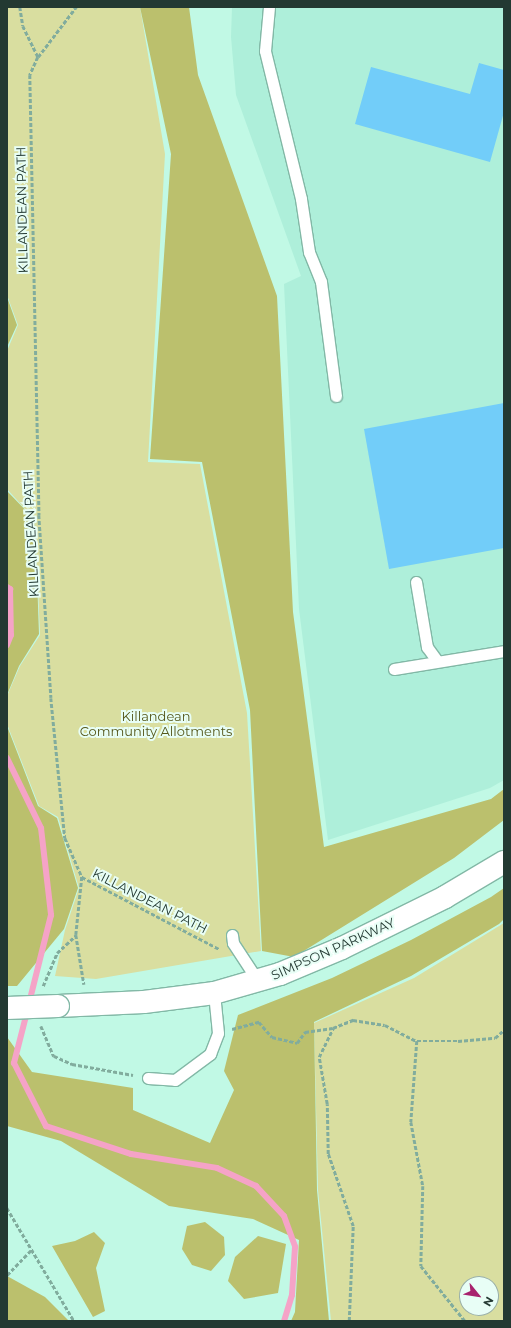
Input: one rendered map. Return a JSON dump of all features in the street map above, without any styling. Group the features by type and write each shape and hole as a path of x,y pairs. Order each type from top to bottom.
{"main road":[{"name":"SIMPSON PARKWAY","path":"7,1008 144,1002 214,993 258,981 280,974 342,948 445,897 504,862"}],"lane":[{"path":"269,7 265,51 301,199 309,252 321,282 336,396"},
{"path":"416,582 427,647 437,661"},
{"path":"394,669 504,651"},
{"path":"232,935 233,943 258,981"},
{"path":"148,1078 175,1080 210,1054 218,1032 214,993"}],"path":[{"path":"20,7 23,26 38,57"},
{"name":"KILLANDEAN PATH","path":"76,7 38,57 30,75 39,515 51,698 65,838 82,877 245,962"},
{"path":"81,964 76,935 82,877"},
{"path":"218,1032 259,1022 272,1037 297,1043 305,1032 333,1028 353,1020 385,1025 417,1040 458,1041 495,1038 504,1030"},
{"path":"333,1028 319,1057 327,1104 328,1154 353,1226 349,1321"},
{"path":"417,1040 411,1122 423,1186 421,1266 465,1321"},
{"path":"7,1208 74,1321"},
{"path":"7,1275 32,1249"}],"shaded area":[{"path":"232,7 504,7 504,780 490,788 328,840 299,609 284,284 301,276 236,95 231,37"}],"green space":[{"name":"Killandean Community Allotments","path":"7,7 140,7 165,154 148,462 200,464 247,713 261,951 96,979 55,976 65,930 79,888 58,817 39,806 7,724 7,696 20,666 40,635 35,520 7,489 7,351 18,325 7,295"},
{"path":"140,7 189,7 198,75 277,296 293,612 324,847 491,799 504,789 504,820 454,858 294,957 262,951 250,710 202,462 150,459 171,154"},
{"path":"7,297 17,325 7,347"},
{"path":"7,491 35,520 39,634 19,666 7,695"},
{"path":"7,726 38,806 57,818 78,888 64,929 17,986 7,986"},
{"path":"504,888 504,919 499,924 411,976 314,1022 317,1190 329,1321 291,1321 295,1312 299,1240 253,1219 169,1206 61,1141 7,1126 7,1037 32,1072 133,1088 133,1110 210,1143 234,1090 224,1071 238,1015 332,978 411,940 491,897"},
{"path":"504,923 504,1321 331,1321 318,1190 314,1023 414,978"},
{"path":"205,1222 224,1237 225,1255 211,1271 192,1265 182,1249 187,1226"},
{"path":"94,1232 105,1243 96,1268 105,1311 93,1317 52,1246 75,1241"},
{"path":"258,1236 286,1244 278,1293 244,1299 228,1281 235,1257"},
{"path":"7,1276 45,1297 69,1321 7,1321"}],"building":[{"path":"479,63 504,70 504,112 490,162 355,124 371,67 470,94"},
{"path":"504,403 504,548 389,569 364,429"}],"waterway":[{"path":"7,587 10,589 11,635 7,645"},
{"path":"7,758 41,828 51,915 29,1003"},
{"path":"27,1012 14,1063 46,1126 131,1154 217,1168 256,1186 284,1216 295,1247 292,1295 284,1321"}]}
